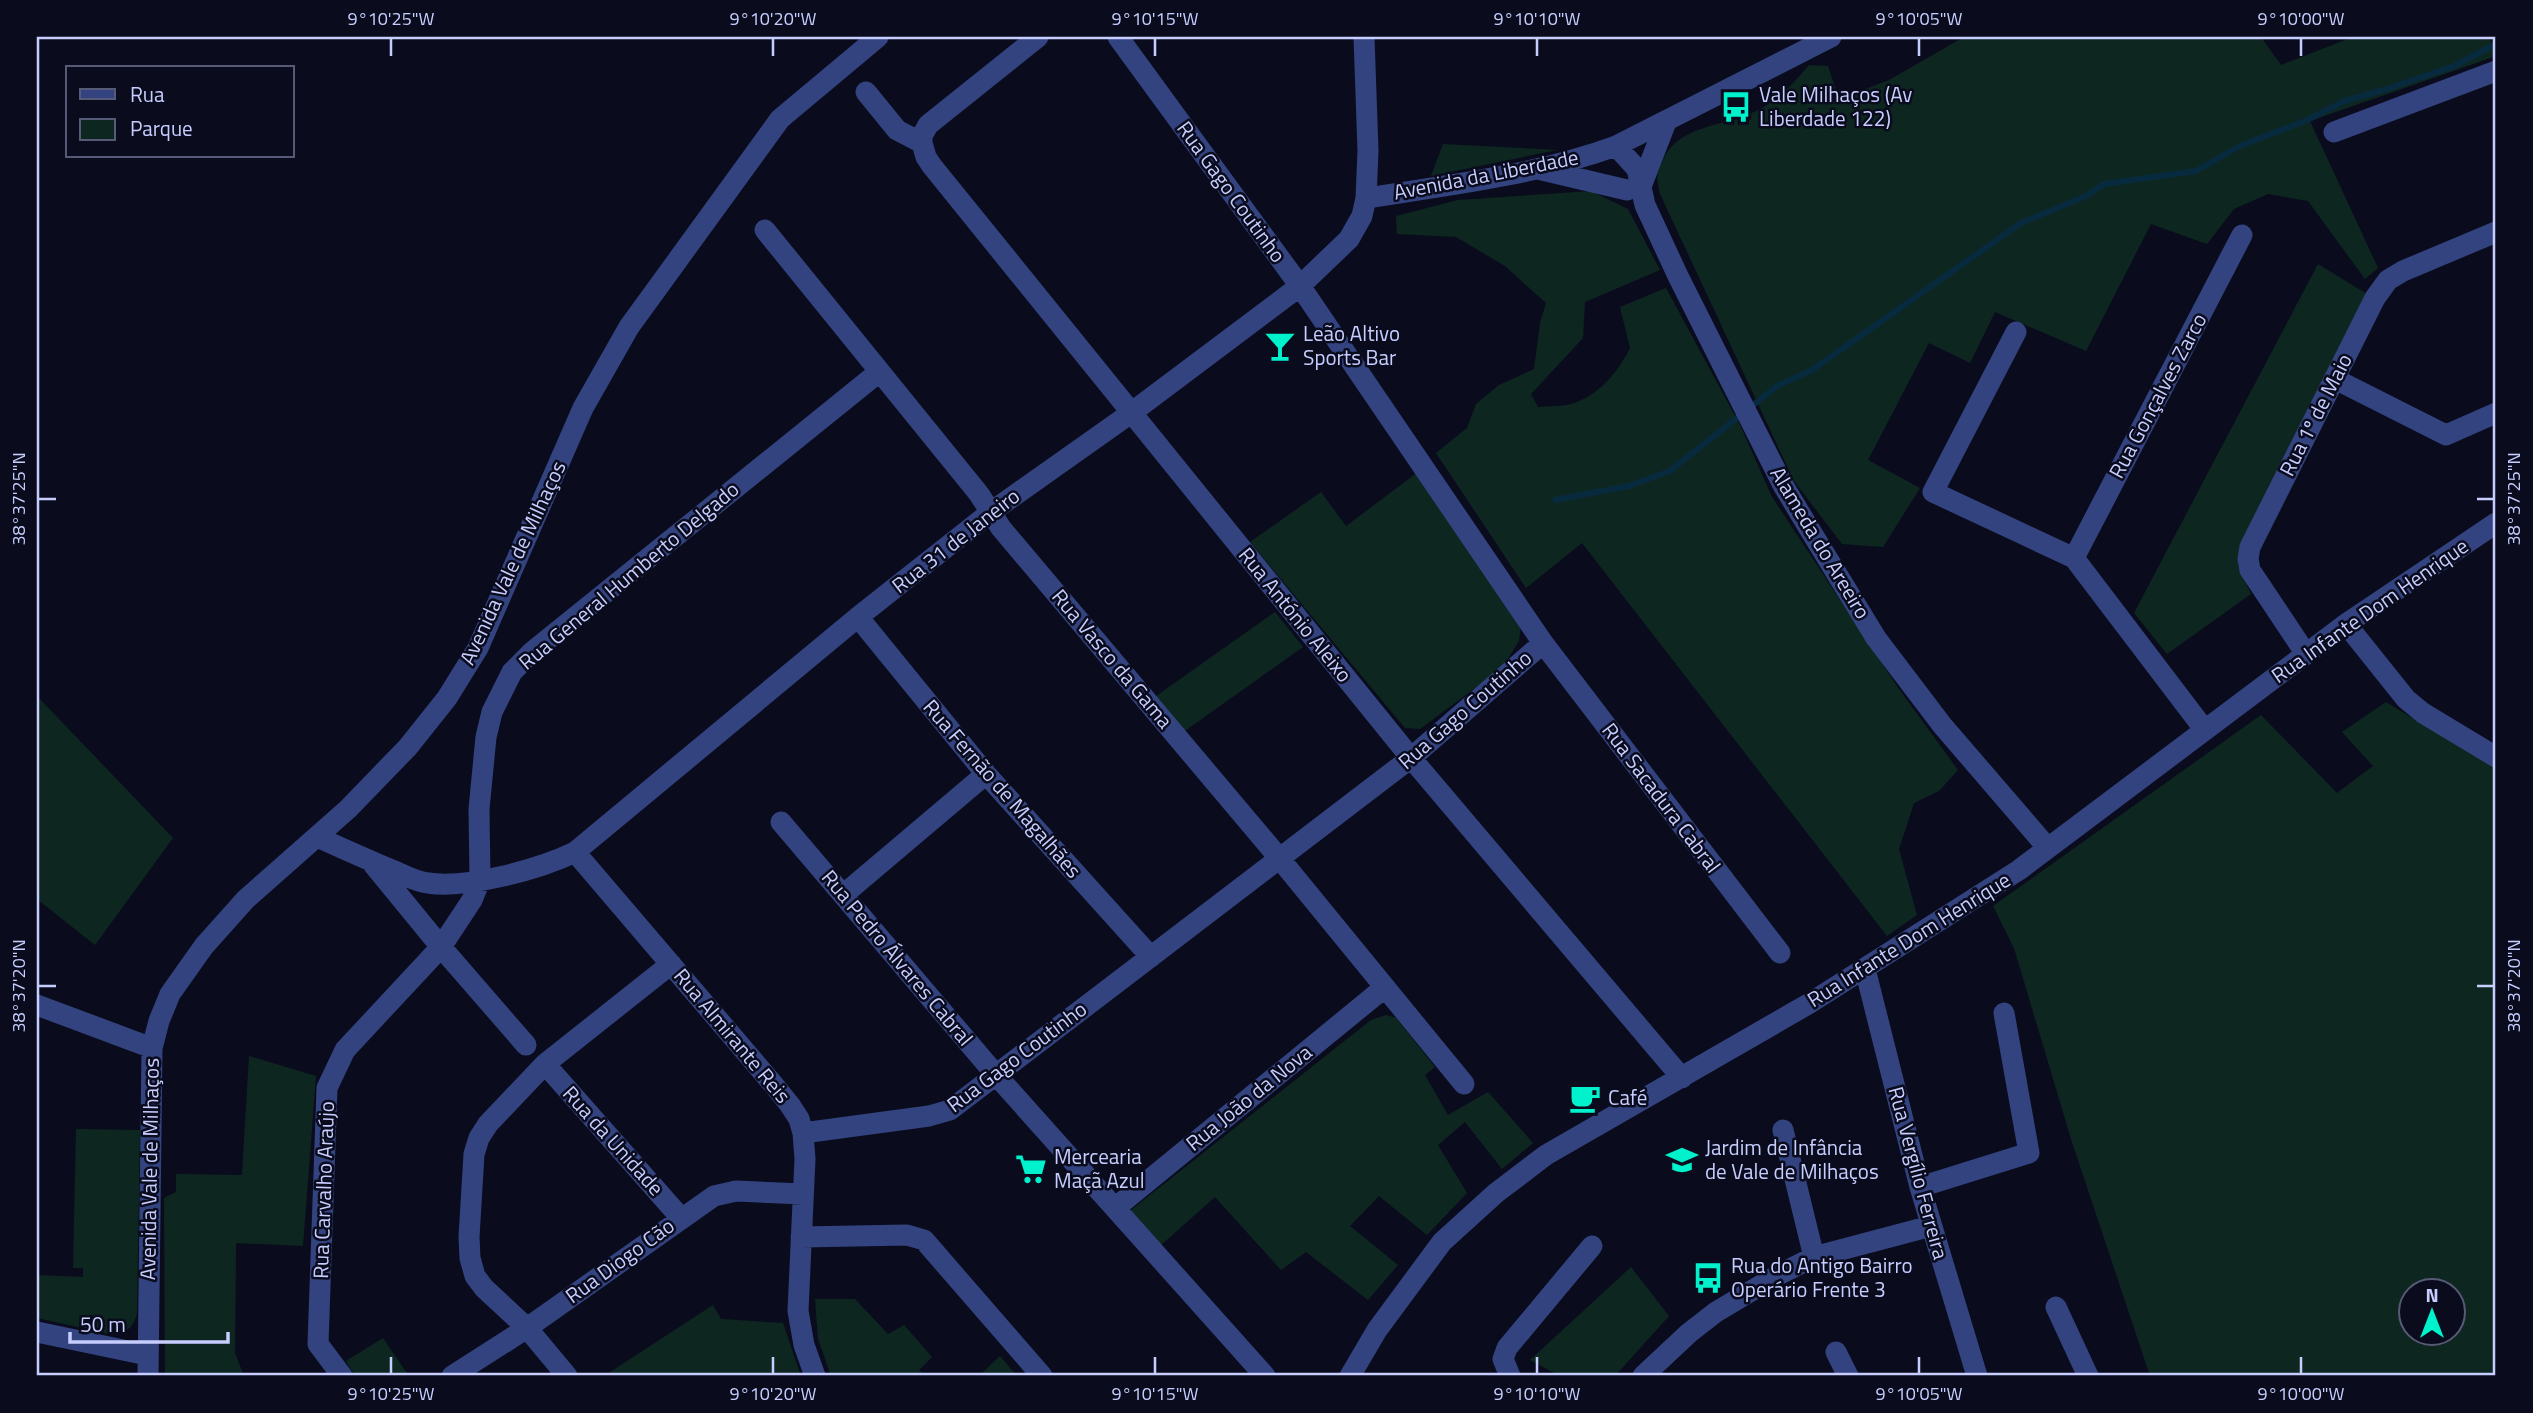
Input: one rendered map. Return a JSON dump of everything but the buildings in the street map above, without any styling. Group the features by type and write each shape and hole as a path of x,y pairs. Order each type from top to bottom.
{"street":[{"name":"Avenida Vale de Milhaços","path":"148,1366 152,1048 170,994 204,946 246,899 348,809 408,747 447,698 490,622 583,408 644,304 780,119 878,37"},
{"path":"866,92 897,130 922,143 922,136 928,125 1038,37"},
{"name":"Rua Gago Coutinho","path":"803,1133 943,1112 956,1106 1411,758 1543,643 1300,286 1118,37"},
{"name":"Rua 31 de Janeiro","path":"317,837 426,883 454,884 480,880 556,862 575,852 858,617 991,512 1131,413 1300,286 1349,239 1362,216 1366,198 1368,151 1364,37"},
{"name":"Avenida da Liberdade","path":"1366,198 1536,169 1584,158 1666,122 1831,37"},
{"path":"2334,132 2496,71"},
{"path":"1536,169 1638,193 1666,122"},
{"name":"Rua António Aleixo","path":"922,143 932,166 1411,758 1682,1078"},
{"name":"Alameda do Areeiro","path":"1616,146 1632,162 1638,193 1783,485 1876,638 1942,725 2047,848"},
{"name":"Rua Vasco da Gama","path":"765,230 979,494 1019,549 1280,859 1464,1084"},
{"name":"Rua 1º de Maio","path":"2306,654 2250,570 2250,547 2375,298 2388,281 2403,271 2496,232"},
{"name":"Rua Gonçalves Zarco","path":"2074,558 2242,235"},
{"path":"2016,332 1933,492 2074,558 2204,729"},
{"name":"Rua General Humberto Delgado","path":"480,880 479,809 486,737 492,712 512,673 543,643 878,372"},
{"path":"2335,379 2445,435 2496,413"},
{"name":"Rua Infante Dom Henrique","path":"1350,1376 1377,1330 1442,1242 1496,1193 1546,1155 1865,969 1985,893 2346,624 2496,523"},
{"name":"Rua Fernão de Magalhães","path":"858,617 986,774 1151,957"},
{"path":"2346,624 2406,699 2423,713 2496,757"},
{"name":"Rua Sacadura Cabral","path":"1543,643 1780,953"},
{"path":"843,895 986,774"},
{"name":"Rua Pedro Álvares Cabral","path":"781,821 996,1075 1265,1376"},
{"name":"Rua Almirante Reis","path":"575,852 790,1105 799,1119 805,1159 798,1311 804,1345 815,1376"},
{"name":"Rua 31 de Janeiro","path":"372,862 526,1045"},
{"name":"Rua Carvalho Araújo","path":"342,1376 318,1344 327,1088 345,1050 441,947 472,900 480,880"},
{"path":"567,1376 527,1328 484,1288 475,1276 470,1258 469,1237 474,1154 479,1138 488,1124 545,1064 671,964"},
{"name":"Rua Vergílio Ferreira","path":"1865,969 1931,1226 1977,1376"},
{"name":"Rua João da Nova","path":"1115,1208 1384,988"},
{"path":"37,1005 152,1048"},
{"path":"1920,1186 2029,1153 2004,1013"},
{"name":"Rua da Unidade","path":"545,1064 681,1218"},
{"path":"1783,1130 1814,1257"},
{"name":"Rua Diogo Cão","path":"452,1376 527,1328 714,1196 725,1192 803,1194"},
{"path":"1643,1376 1716,1312 1757,1286 1814,1257 1931,1226"},
{"path":"801,1237 906,1235 924,1240 1042,1376"},
{"path":"1510,1376 1503,1359 1507,1348 1592,1246"},
{"path":"2056,1307 2088,1376"},
{"path":"37,1332 148,1366"},
{"path":"1836,1352 1848,1376"}],"green space":[{"path":"1964,37 2261,37 2281,65 2353,37 2488,37 2496,49 2496,56 2310,121 2378,268 2365,279 2308,201 2268,194 2234,209 2207,244 2151,224 2086,351 1995,312 1970,363 1929,343 1868,460 1920,488 1883,547 1842,544 1794,481 1660,194 1658,172 1671,147 1680,139 1703,128 1761,109 1784,92 1809,65 1828,66 1839,99 1889,80"},
{"path":"1443,144 1557,150 1431,176"},
{"path":"1591,191 1628,209 1660,270 1585,302 1583,338 1531,394 1538,407 1559,406 1581,400 1599,389 1620,366 1630,348 1620,307 1666,288 1740,425 1772,497 1899,689 1958,770 1939,791 1914,803 1899,849 1917,915 1887,936 1582,543 1526,588 1436,453 1467,428 1476,404 1499,385 1534,369 1540,323 1546,303 1505,266 1456,237 1397,234 1396,216 1458,200"},
{"path":"2318,264 2367,294 2240,550 2238,566 2251,594 2167,654 2134,613"},
{"path":"1418,472 1521,623 1519,641 1502,668 1420,729 1405,728 1250,542 1321,492 1346,526"},
{"path":"1275,612 1303,647 1182,733 1152,699"},
{"path":"37,696 173,838 95,945 37,899"},
{"path":"2386,702 2496,769 2496,1376 2150,1376 2071,1139 2014,948 1993,906 2261,715 2337,793 2373,766 2342,732"},
{"path":"1386,1015 1396,1018 1435,1067 1425,1075 1448,1115 1488,1092 1533,1143 1502,1169 1465,1122 1438,1145 1467,1193 1427,1235 1379,1196 1350,1226 1398,1265 1368,1300 1306,1252 1281,1270 1215,1197 1160,1246 1132,1218 1131,1210 1371,1020"},
{"path":"249,1056 316,1076 303,1246 236,1243 235,1353 244,1376 165,1376 164,1198 176,1192 176,1174 242,1175"},
{"path":"76,1129 140,1130 137,1313 129,1328 114,1335 37,1318 37,1275 83,1277 83,1268 73,1268"},
{"path":"1631,1267 1669,1316 1615,1376 1560,1376 1530,1360"},
{"path":"815,1299 855,1299 888,1334 904,1325 932,1357 919,1370 925,1376 831,1376 818,1339"},
{"path":"713,1305 721,1319 783,1323 801,1376 604,1376"},
{"path":"383,1338 409,1376 355,1376 346,1361"},
{"path":"1000,1356 1017,1376 979,1376"}],"waterway":[{"path":"1555,500 1629,486 1670,471 1777,386 1812,370 2021,223 2086,196 2104,184 2196,171 2240,146 2305,121 2345,101 2454,66 2496,44"}],"place":[{"name":"Vale Milhaços (Av Liberdade 122)","path":"1736,107"},
{"name":"Leão Altivo Sports Bar","path":"1280,346"},
{"name":"Café","path":"1585,1098"},
{"name":"Jardim de Infância de Vale de Milhaços","path":"1682,1160"},
{"name":"Mercearia Maçã Azul","path":"1031,1169"},
{"name":"Rua do Antigo Bairro Operário Frente 3","path":"1708,1278"}]}
